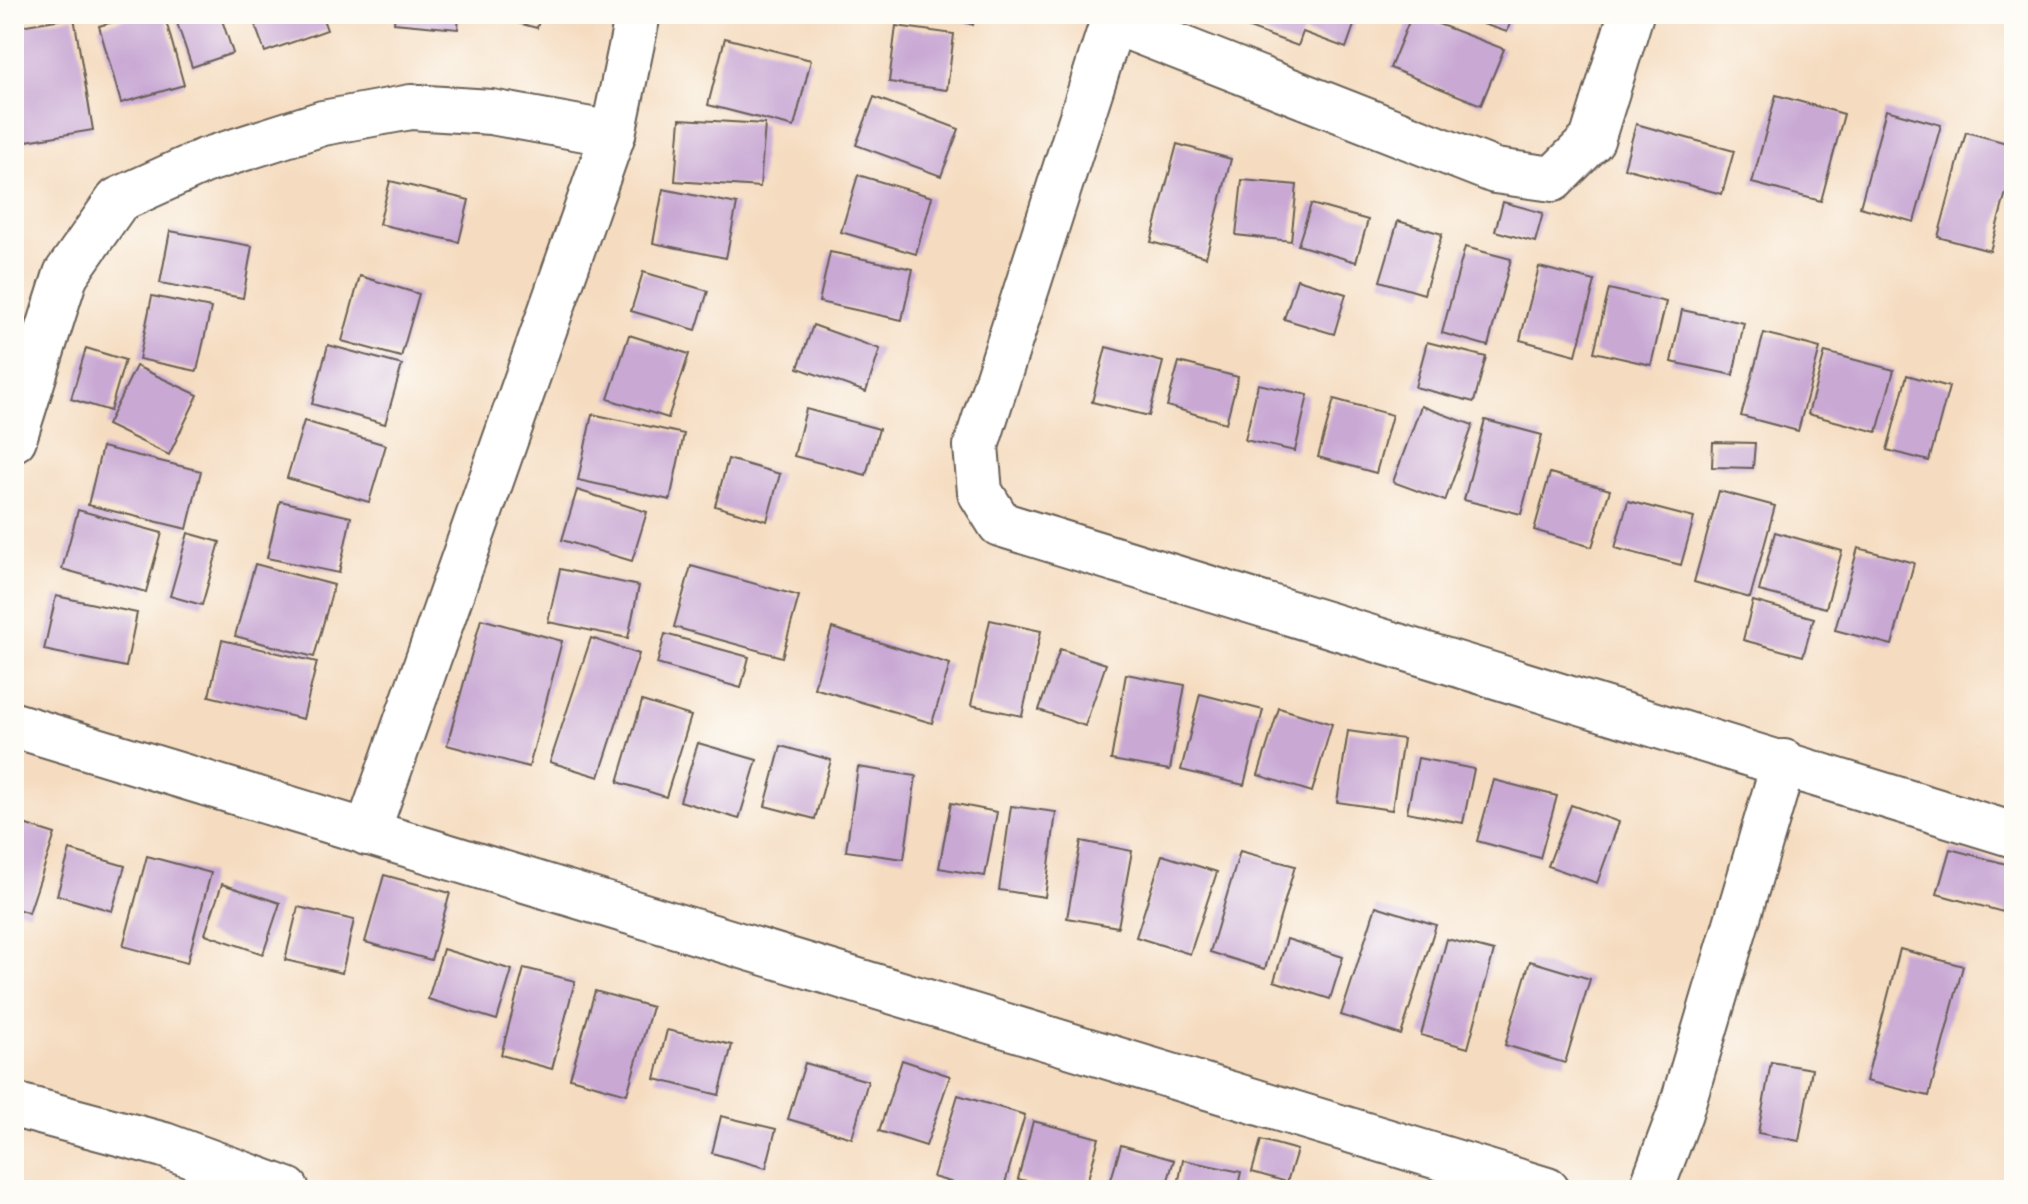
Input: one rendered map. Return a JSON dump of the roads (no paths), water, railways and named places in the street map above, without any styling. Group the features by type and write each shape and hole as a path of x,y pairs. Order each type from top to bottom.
{"street":[{"path":"367,833 613,134 638,14"},
{"path":"1631,14 1592,140 1553,179 1495,171 1113,18 976,446 980,492 1000,524 2014,835"},
{"path":"14,439 66,274 118,200 204,161 323,123 411,107 491,112 613,134"},
{"path":"14,725 1547,1190"},
{"path":"1651,1190 1680,1113 1784,762"},
{"path":"14,1105 164,1145 287,1190"}]}
